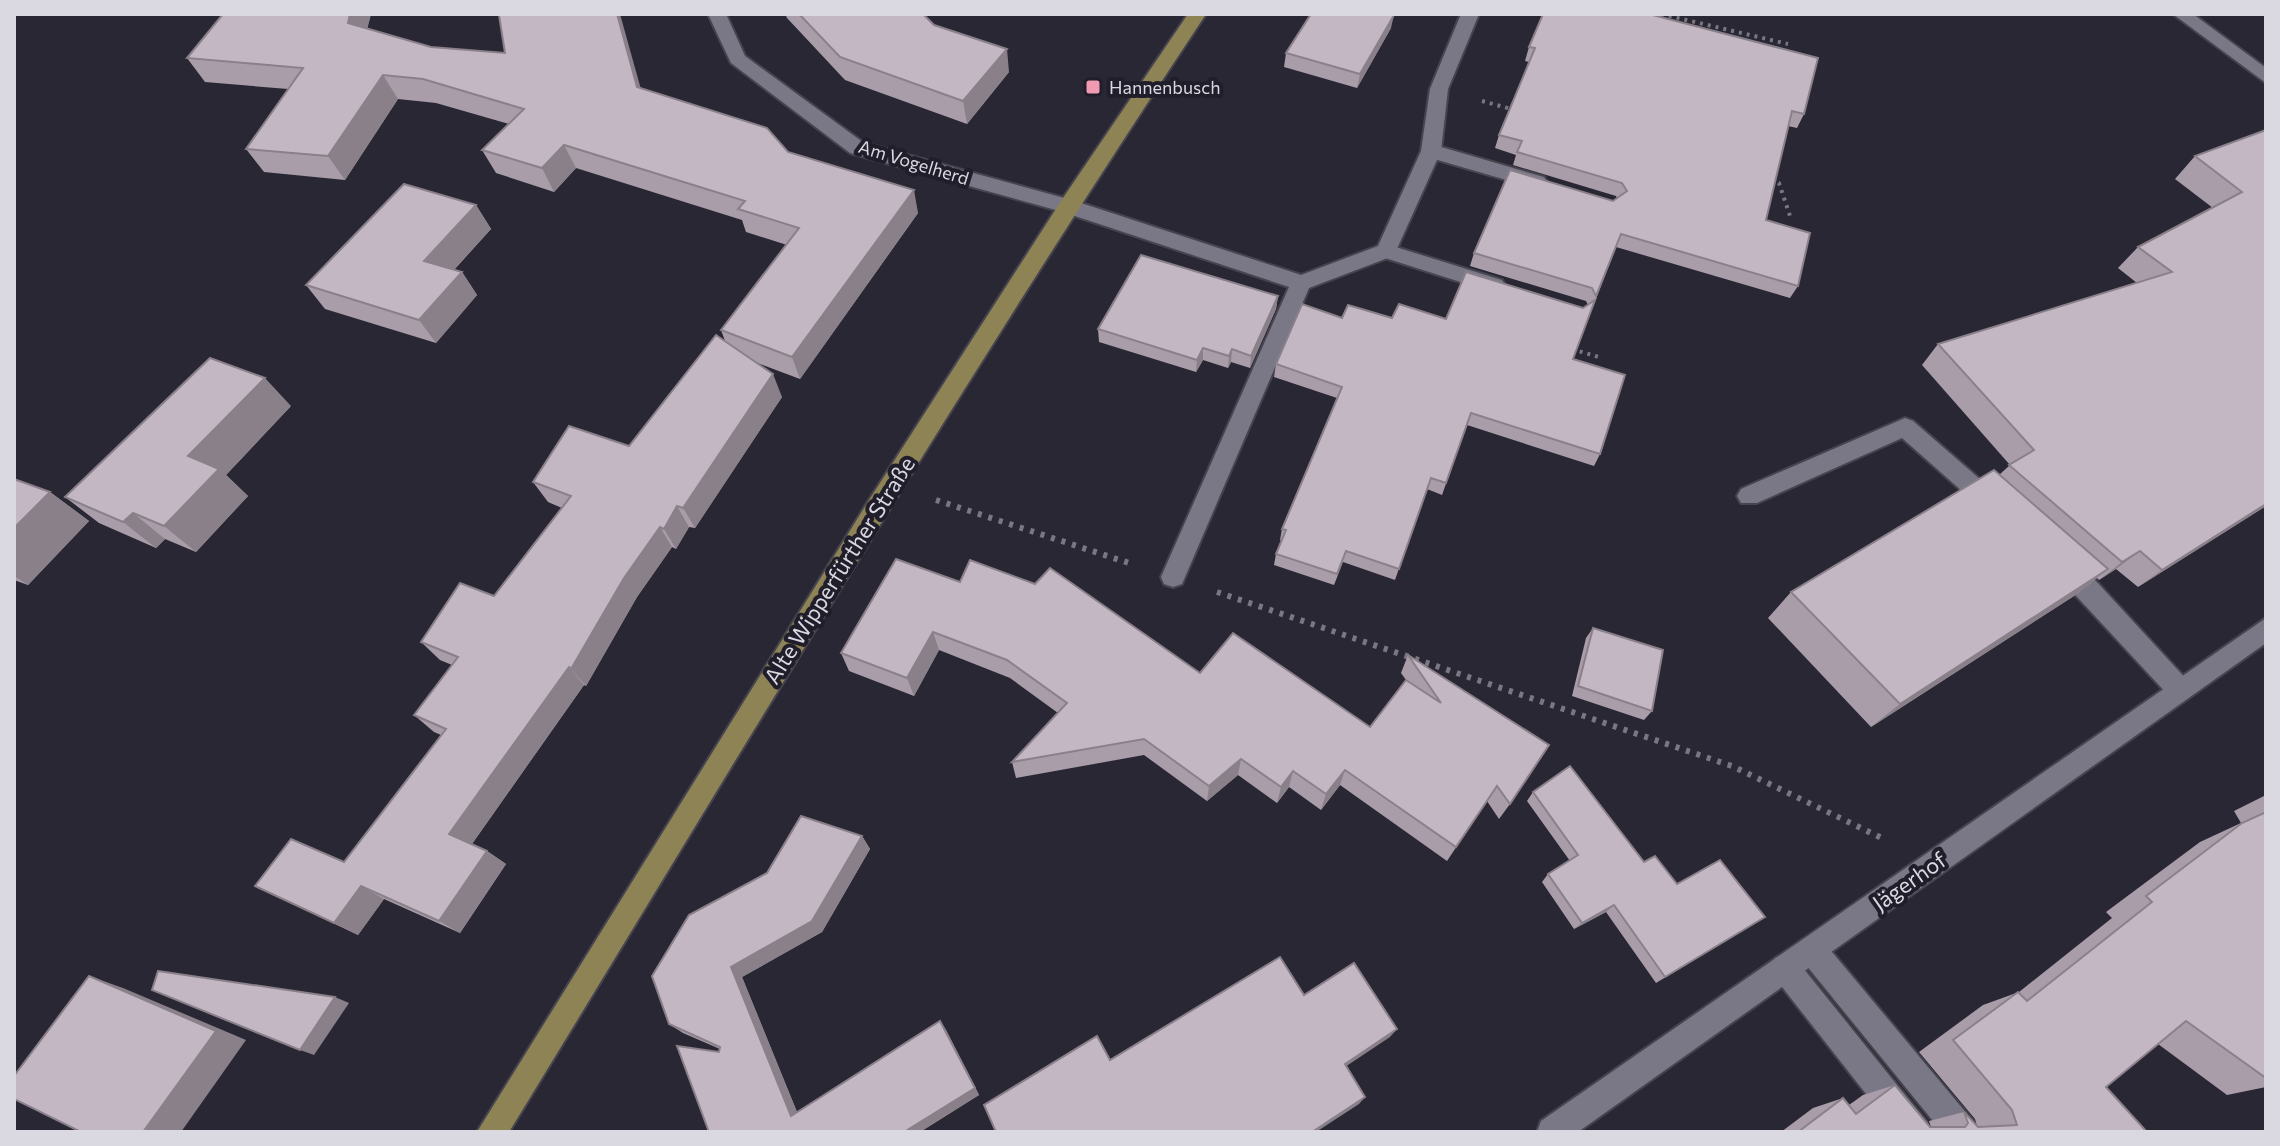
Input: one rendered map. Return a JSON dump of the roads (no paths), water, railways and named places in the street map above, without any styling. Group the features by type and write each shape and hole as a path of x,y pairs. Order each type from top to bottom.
{"main road":[{"name":"Alte Wipperfürther Straße","path":"492,1132 890,485 1068,206 1197,14"}],"street":[{"name":"Am Vogelherd","path":"717,14 737,59 857,148 1068,206"},
{"path":"1386,251 1431,151 1439,89 1470,14"},
{"path":"2182,14 2266,77"},
{"path":"1431,151 1549,186"},
{"path":"1068,206 1301,283 1386,251 1519,292"},
{"path":"1173,577 1301,283"},
{"path":"1749,496 1905,427 2019,527"},
{"path":"2041,547 2086,587 2179,689"},
{"name":"Jägerhof","path":"1552,1132 2266,629"},
{"path":"1812,950 1962,1132"},
{"path":"1785,968 1915,1132"}],"place":[{"name":"Hannenbusch","path":"1093,87"}]}
